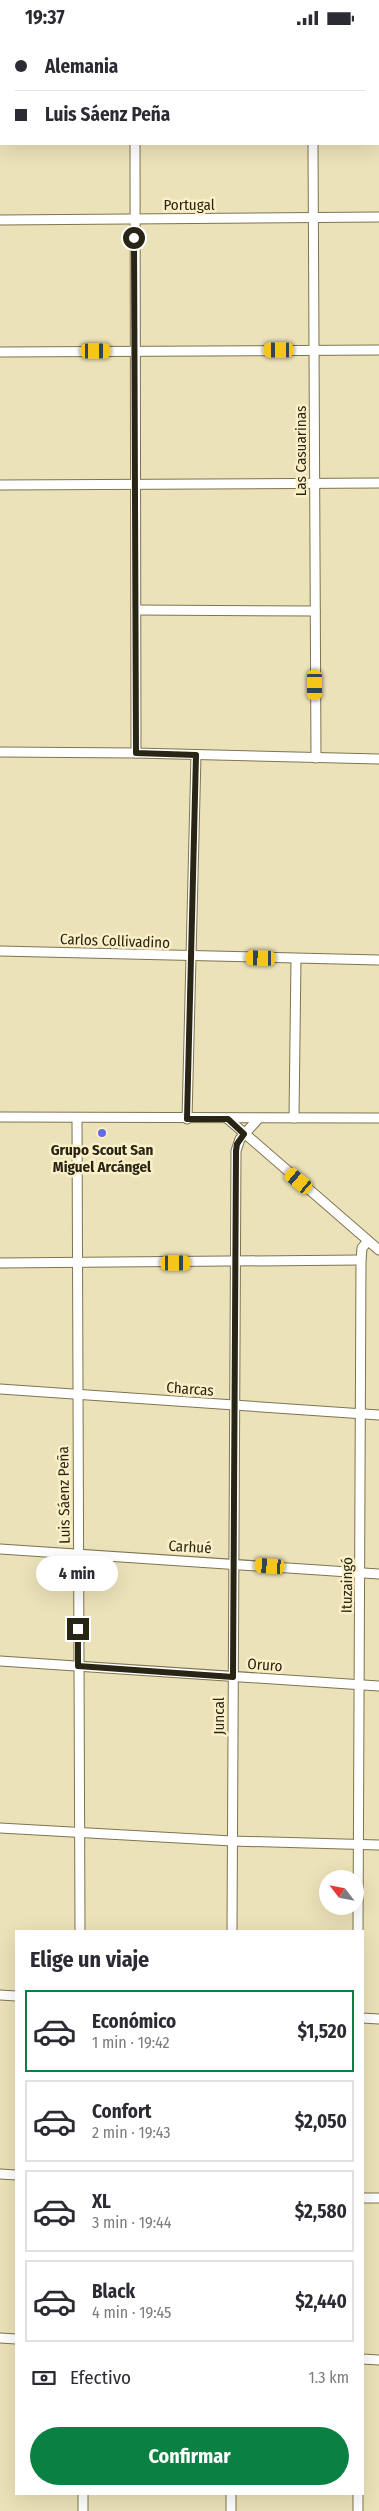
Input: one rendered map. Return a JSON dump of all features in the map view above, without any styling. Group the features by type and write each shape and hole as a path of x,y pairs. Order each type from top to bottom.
{"street":[{"path":"135,145 136,753"},
{"name":"Las Casuarinas","path":"313,145 316,758"},
{"name":"Portugal","path":"0,220 379,217"},
{"path":"0,351 379,350"},
{"path":"0,485 379,483"},
{"path":"136,610 315,611"},
{"path":"0,752 136,753 379,759"},
{"path":"187,1119 196,755"},
{"name":"Carlos Collivadino","path":"0,951 379,960"},
{"path":"294,1118 296,959"},
{"path":"0,1117 187,1119 379,1118"},
{"name":"Luis Sáenz Peña","path":"77,1118 76,1395 80,1930"},
{"path":"228,1119 379,1250"},
{"name":"Juncal","path":"232,1930 236,1151 237,1144 258,1119"},
{"name":"Ituzaingó","path":"358,1930 361,1260 362,1248 368,1241"},
{"path":"0,1263 361,1260"},
{"name":"Charcas","path":"0,1389 379,1415"},
{"name":"Carhué","path":"0,1549 379,1574"},
{"name":"Oruro","path":"0,1661 379,1686"},
{"path":"0,1828 232,1841 379,1845"},
{"path":"0,1995 15,1996"},
{"path":"364,2018 379,2019"},
{"path":"0,2174 15,2175"},
{"path":"364,2197 379,2199"},
{"path":"0,2338 15,2339"},
{"path":"364,2359 379,2360"},
{"path":"83,2495 83,2511"},
{"path":"231,2495 231,2511"},
{"path":"358,2495 358,2511"}],"place":[{"name":"Grupo Scout San Miguel Arcángel","path":"102,1133"}],"route":[{"path":"78,1629 78,1666 233,1677 236,1151 237,1144 244,1134 228,1119 187,1119 196,755 136,753 134,238"}]}
